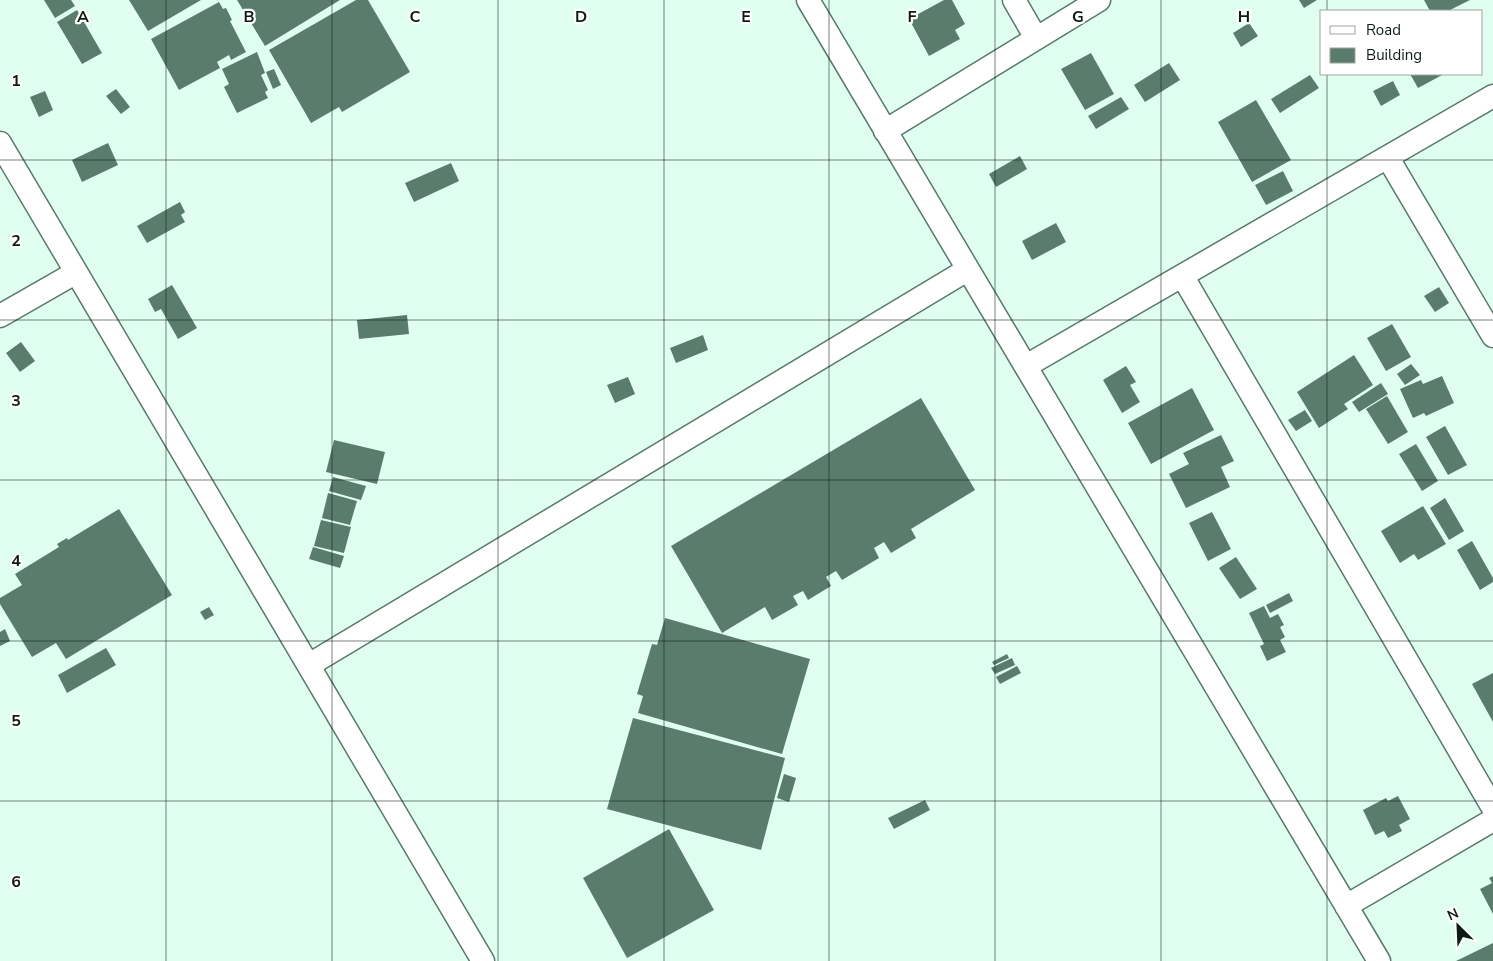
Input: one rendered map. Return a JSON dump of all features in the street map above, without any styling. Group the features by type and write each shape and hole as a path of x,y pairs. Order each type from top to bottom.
{"street":[{"path":"808,0 1379,961"},
{"path":"1014,0 1036,38"},
{"path":"885,131 1099,0"},
{"path":"1026,366 1493,96"},
{"path":"0,144 484,961"},
{"path":"1388,158 1493,336"},
{"path":"308,665 967,270"},
{"path":"0,316 76,273"},
{"path":"1182,277 1493,808"},
{"path":"1346,906 1493,820"}],"building":[{"path":"44,0 71,0 75,6 55,18"},
{"path":"129,0 201,0 148,31"},
{"path":"237,0 340,0 265,46"},
{"path":"356,0 368,0 410,72 342,112 339,107 311,123 269,50"},
{"path":"944,0 952,0 965,24 955,30 960,39 929,56 909,19"},
{"path":"1299,0 1317,0 1304,8"},
{"path":"1424,0 1470,0 1450,10 1429,10"},
{"path":"219,2 223,9 226,8 232,20 230,21 246,52 231,60 229,55 217,62 220,68 179,90 151,39"},
{"path":"77,10 102,53 82,64 57,22"},
{"path":"1249,23 1258,36 1241,47 1233,33"},
{"path":"257,52 265,73 261,75 268,90 265,92 268,98 237,113 224,87 229,84 222,69"},
{"path":"1091,53 1114,94 1085,110 1061,69"},
{"path":"1169,63 1180,80 1145,102 1134,85"},
{"path":"274,69 281,85 273,89 266,72"},
{"path":"1310,75 1319,88 1280,113 1271,99"},
{"path":"1411,75 1442,75 1418,88"},
{"path":"1393,81 1400,95 1381,106 1373,91"},
{"path":"116,89 130,107 121,114 106,96"},
{"path":"45,91 53,110 39,117 30,97"},
{"path":"1121,97 1129,109 1096,129 1088,116"},
{"path":"1256,100 1291,160 1252,182 1218,122"},
{"path":"108,143 118,165 82,182 72,160"},
{"path":"1020,156 1027,169 996,187 989,174"},
{"path":"451,163 459,181 414,202 405,183"},
{"path":"1283,171 1293,191 1266,205 1255,185"},
{"path":"180,202 185,212 181,215 185,222 147,243 137,226"},
{"path":"1056,223 1066,242 1032,260 1022,241"},
{"path":"172,285 197,328 178,339 161,309 155,312 148,299"},
{"path":"1439,287 1449,303 1435,312 1424,296"},
{"path":"407,315 409,334 359,339 357,320"},
{"path":"1392,324 1411,357 1386,371 1367,338"},
{"path":"703,335 708,350 676,363 670,348"},
{"path":"21,342 35,361 20,372 6,353"},
{"path":"1354,355 1373,385 1344,404 1348,409 1319,428 1297,392"},
{"path":"1411,364 1420,375 1405,385 1397,374"},
{"path":"1126,366 1136,382 1130,385 1140,402 1122,413 1103,380"},
{"path":"1442,376 1454,403 1426,416 1424,413 1413,418 1400,389 1421,380 1423,384"},
{"path":"628,377 635,394 615,403 607,385"},
{"path":"1381,383 1388,394 1359,412 1352,402"},
{"path":"1192,388 1214,430 1151,464 1128,423"},
{"path":"1387,396 1408,432 1388,444 1366,409"},
{"path":"921,398 975,490 911,529 916,538 891,553 884,542 874,548 879,558 842,580 836,571 826,577 831,586 808,600 803,591 793,596 798,605 772,620 765,607 722,633 671,546"},
{"path":"1305,410 1312,421 1296,431 1288,420"},
{"path":"1445,426 1467,465 1448,475 1426,437"},
{"path":"1221,435 1234,461 1221,467 1230,487 1186,508 1169,474 1189,464 1183,453"},
{"path":"334,440 385,452 377,484 326,472"},
{"path":"1416,444 1438,481 1422,491 1399,454"},
{"path":"333,477 366,486 361,500 329,491"},
{"path":"328,493 357,501 350,525 322,518"},
{"path":"1445,498 1464,531 1449,540 1430,508"},
{"path":"1423,506 1446,544 1418,560 1414,554 1400,563 1381,531"},
{"path":"119,509 172,595 66,659 56,643 32,657 0,604 0,598 22,585 15,574 59,547 57,544 67,538 68,540"},
{"path":"1212,512 1231,549 1208,561 1189,523"},
{"path":"321,520 351,527 344,553 314,546"},
{"path":"1472,541 1493,578 1493,582 1480,590 1457,550"},
{"path":"313,547 344,556 340,568 309,559"},
{"path":"1236,557 1257,589 1240,599 1219,568"},
{"path":"1289,593 1293,601 1270,613 1266,605"},
{"path":"1264,606 1270,618 1278,614 1284,625 1280,627 1285,637 1280,640 1286,652 1267,661 1260,646 1264,644 1249,613"},
{"path":"209,607 214,615 205,620 200,612"},
{"path":"665,618 810,659 782,754 638,713 643,696 637,694 652,644 657,645"},
{"path":"5,629 10,641 0,646 0,632"},
{"path":"106,648 116,665 67,693 58,675"},
{"path":"1007,654 1009,658 994,665 992,662"},
{"path":"1012,658 1015,665 995,674 991,668"},
{"path":"1017,666 1021,673 1000,684 996,677"},
{"path":"1493,673 1493,722 1472,684"},
{"path":"633,718 785,758 761,850 607,809"},
{"path":"784,774 796,778 789,802 777,798"},
{"path":"1398,796 1410,819 1399,825 1402,831 1388,838 1384,831 1375,835 1363,810 1386,798 1388,801"},
{"path":"925,800 930,810 894,829 888,818"},
{"path":"669,829 714,910 627,958 583,878"},
{"path":"1493,876 1493,914 1480,889 1492,883 1489,878"},
{"path":"1493,943 1493,961 1456,961"}]}
